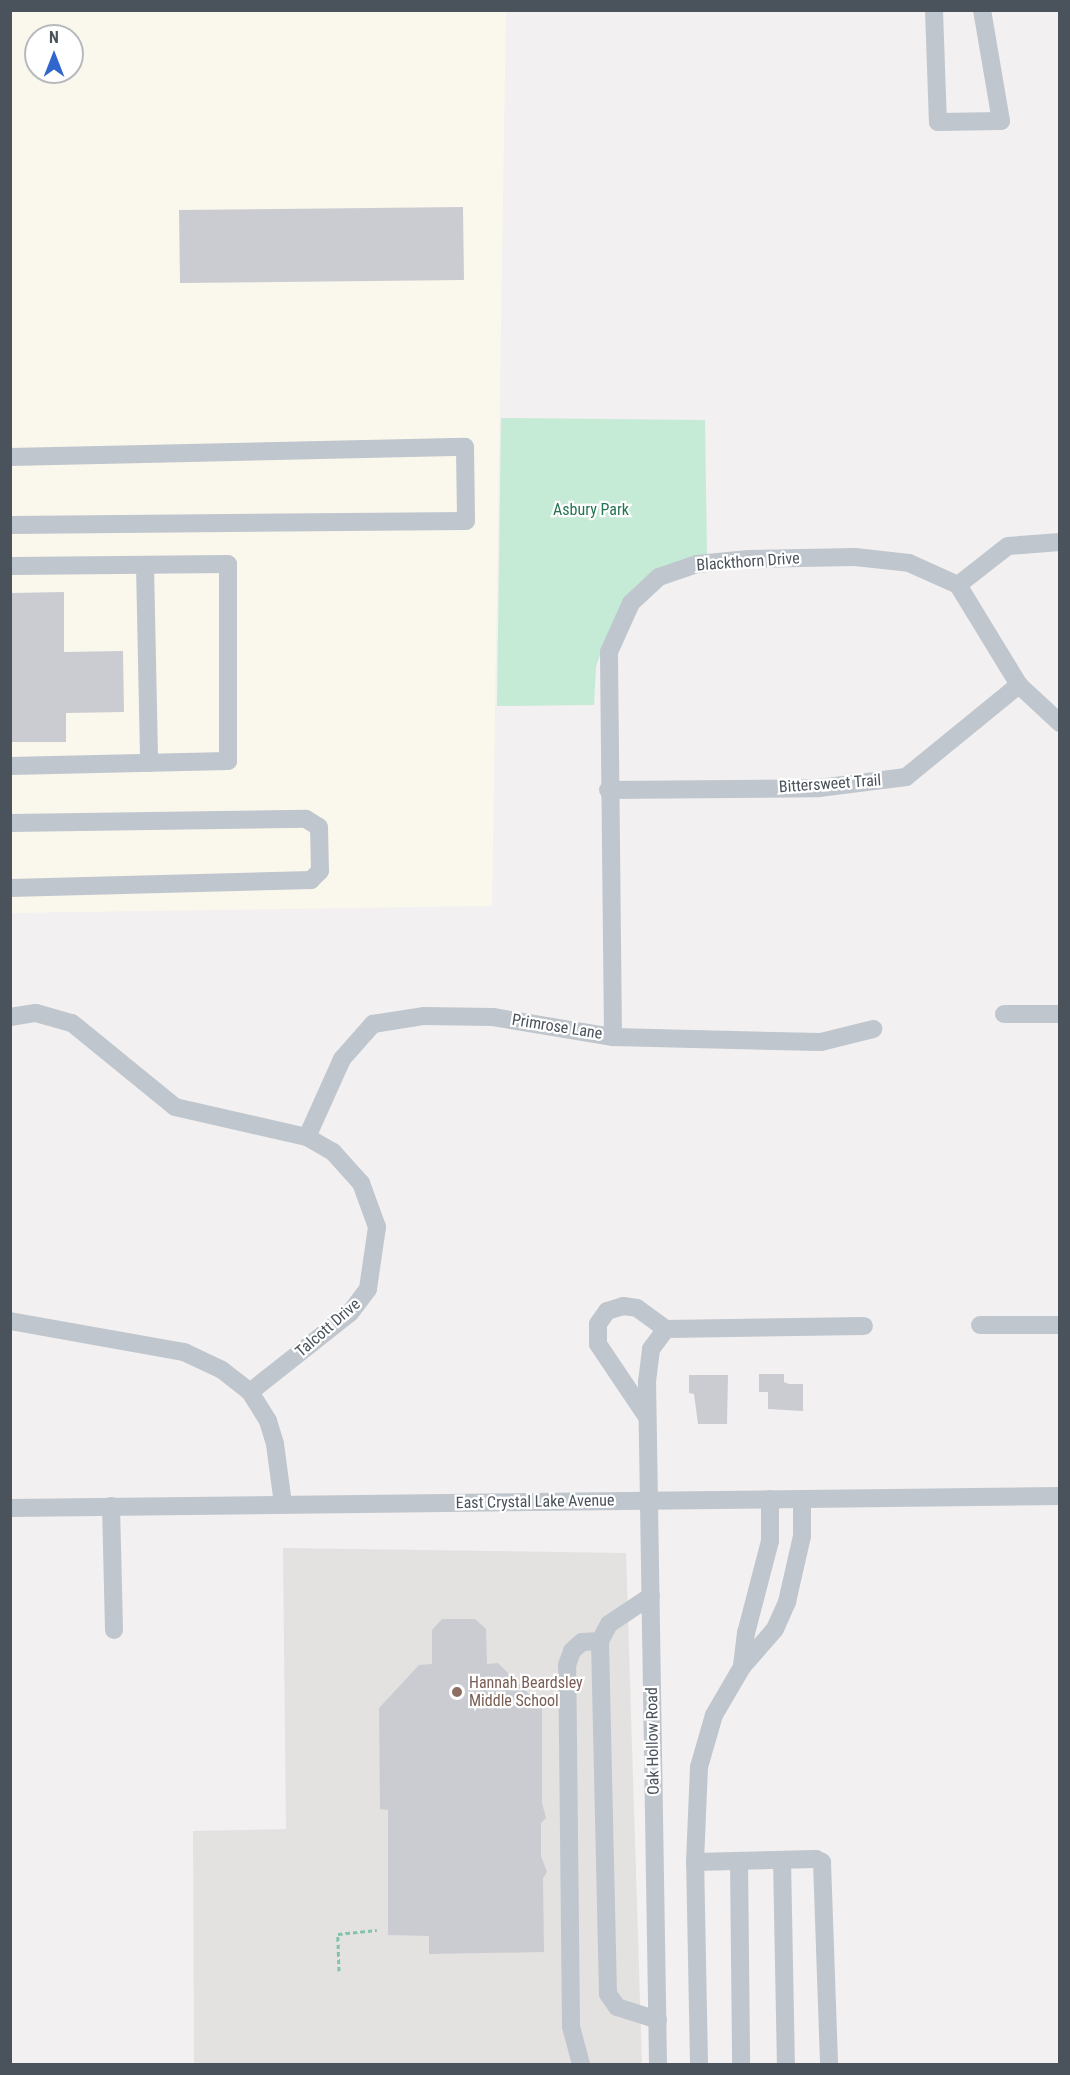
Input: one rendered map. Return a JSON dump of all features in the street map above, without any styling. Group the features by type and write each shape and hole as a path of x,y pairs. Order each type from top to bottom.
{"street":[{"path":"934,10 938,122 1001,121 994,63 982,10"},
{"path":"10,457 465,447 466,521 10,525"},
{"path":"1059,543 1008,546 958,585 1019,685 1059,723"},
{"name":"Blackthorn Drive","path":"613,1037 608,790 609,652 631,603 659,577 697,564 749,559 855,558 909,563 958,585"},
{"path":"10,566 228,564 228,761 10,766"},
{"path":"145,565 149,763"},
{"name":"Bittersweet Trail","path":"608,790 819,788 906,777 1019,685"},
{"path":"10,823 306,819 319,827 320,871 311,880 10,888"},
{"path":"1004,1014 1059,1014"},
{"name":"Talcott Drive","path":"10,1017 52,1016 82,1029 148,1088 175,1107 307,1137 333,1152 361,1183 370,1199 377,1227 372,1278 362,1299 350,1313 250,1392"},
{"name":"Primrose Lane","path":"307,1137 342,1059 373,1024 424,1016 493,1017 613,1037 821,1042 873,1029"},
{"path":"648,1417 598,1344 598,1324 607,1311 622,1306 637,1308 666,1329 864,1326"},
{"path":"10,1321 184,1352 222,1370 250,1392 268,1421 275,1444 283,1504"},
{"path":"980,1325 1059,1325"},
{"name":"Oak Hollow Road","path":"658,2064 648,1417 651,1349 666,1329"},
{"name":"East Crystal Lake Avenue","path":"10,1508 1059,1496"},
{"path":"742,1667 746,1633 770,1540 770,1499"},
{"path":"699,2064 695,1862 699,1767 714,1715 742,1667 775,1629 788,1602 802,1536 802,1499"},
{"path":"111,1506 114,1630"},
{"path":"651,1596 609,1624 600,1641 608,1994 617,2007 657,2020"},
{"path":"581,2064 571,2026 567,1665 582,1642 600,1641"},
{"path":"695,1862 782,1860 822,1862 829,2064"},
{"path":"782,1860 786,2064"},
{"path":"738,1861 741,2064"}],"path":[{"path":"339,1971 338,1934 377,1930"}],"shaded area":[{"path":"10,11 506,11 492,906 11,913"},
{"name":"Hannah Beardsley Middle School","path":"283,1548 626,1553 642,2064 194,2064 193,1831 286,1829"}],"green space":[{"name":"Asbury Park","path":"501,418 705,420 707,555 626,599 605,640 596,667 594,705 497,706"}],"building":[{"path":"463,207 464,280 180,283 179,210"},
{"path":"64,592 64,652 123,651 124,712 66,713 66,742 10,742 10,593"},
{"path":"759,1374 784,1374 784,1382 803,1384 803,1411 768,1409 768,1392 759,1392"},
{"path":"689,1375 728,1375 727,1424 698,1424 694,1394 689,1393"},
{"name":"Hannah Beardsley Middle School","path":"442,1619 475,1619 486,1629 487,1664 498,1663 542,1707 542,1803 546,1818 541,1823 541,1856 547,1872 543,1878 544,1952 429,1954 429,1936 388,1935 388,1810 380,1809 379,1708 419,1665 432,1664 432,1630"}],"place":[{"name":"Hannah Beardsley Middle School","path":"457,1692"}]}
